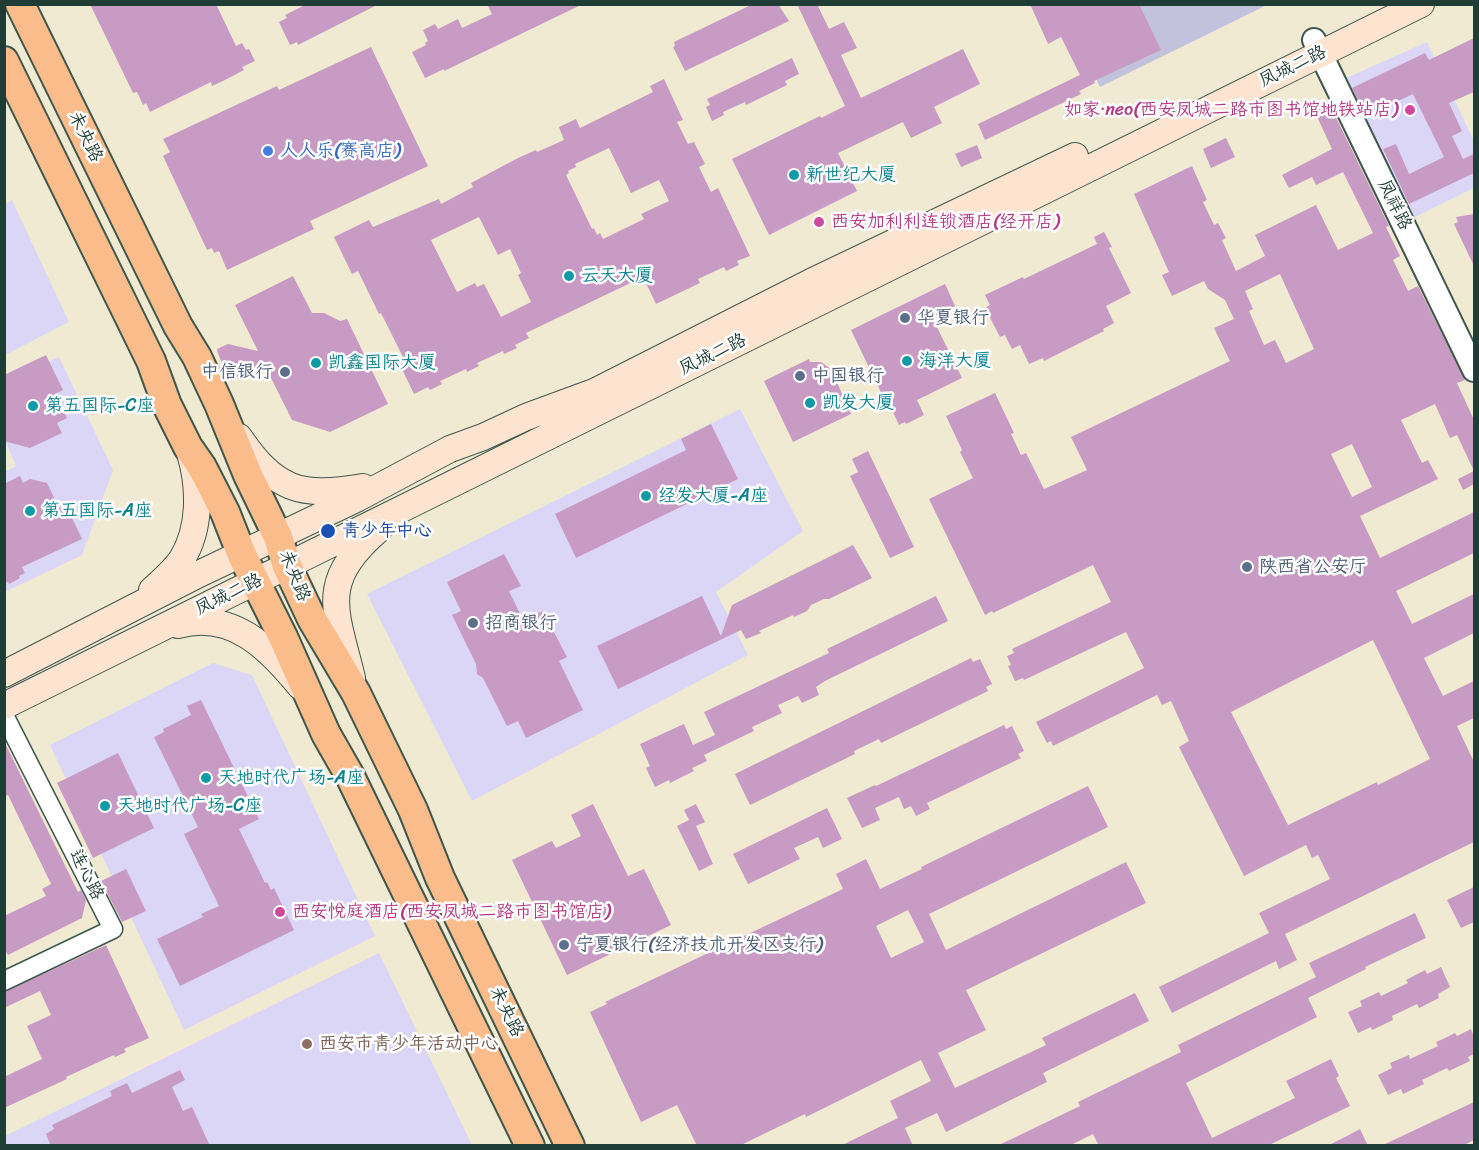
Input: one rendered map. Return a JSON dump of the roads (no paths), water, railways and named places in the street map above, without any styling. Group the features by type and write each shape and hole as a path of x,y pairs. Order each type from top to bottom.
{"main road":[{"name":"未央路","path":"20,4 173,315 197,357 248,475 278,537 287,566 312,620 356,693 413,810 440,878 570,1146"},
{"name":"凤城二路","path":"4,706 822,302 1317,46 1385,4"},
{"name":"凤城二路","path":"4,674 199,574 358,498 405,471 526,417 594,392 811,282 1317,46 1421,4"},
{"name":"未央路","path":"4,61 151,361 167,405 188,447 216,494 326,734 350,776 530,1146"},
{"path":"219,404 258,463 274,477 295,487 322,493 340,491 368,485 405,471"},
{"path":"109,621 151,591 171,573 188,546 196,516 197,500 196,479 188,447"},
{"path":"356,693 338,616 336,588 345,566 358,548 382,526 424,497"},
{"path":"152,634 188,622 215,623 247,634 271,653 309,697"}],"street":[{"name":"凤祥路","path":"1317,46 1474,370"},
{"name":"连心路","path":"4,715 112,929 4,981"}],"place":[{"name":"如家·neo(西安凤城二路市图书馆地铁站店)","path":"1410,110"},
{"name":"人人乐(赛高店)","path":"268,151"},
{"name":"新世纪大厦","path":"794,175"},
{"name":"西安加利利连锁酒店(经开店)","path":"819,222"},
{"name":"云天大厦","path":"569,276"},
{"name":"华夏银行","path":"905,318"},
{"name":"海洋大厦","path":"907,361"},
{"name":"凯鑫国际大厦","path":"316,363"},
{"name":"中信银行","path":"285,372"},
{"name":"中国银行","path":"800,376"},
{"name":"凯发大厦","path":"810,403"},
{"name":"第五国际-C座","path":"33,406"},
{"name":"经发大厦-A座","path":"646,496"},
{"name":"第五国际-A座","path":"30,511"},
{"name":"青少年中心","path":"328,531"},
{"name":"陕西省公安厅","path":"1247,567"},
{"name":"招商银行","path":"473,623"},
{"name":"天地时代广场-A座","path":"206,778"},
{"name":"天地时代广场-C座","path":"105,806"},
{"name":"西安悦庭酒店(西安凤城二路市图书馆店)","path":"280,912"},
{"name":"宁夏银行(经济技术开发区支行)","path":"564,945"},
{"name":"西安市青少年活动中心","path":"307,1044"}]}
